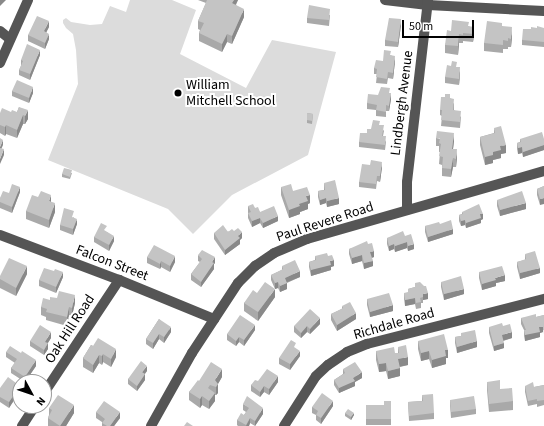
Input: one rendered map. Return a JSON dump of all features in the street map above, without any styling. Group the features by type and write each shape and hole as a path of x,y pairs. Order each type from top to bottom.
{"street":[{"path":"0,63 28,0"},
{"path":"385,0 544,11"},
{"name":"Lindbergh Avenue","path":"407,210 407,182 428,3"},
{"path":"0,31 10,39"},
{"name":"Paul Revere Road","path":"151,426 214,319 238,283 255,266 274,253 307,239 544,171"},
{"name":"Falcon Street","path":"0,235 119,280 214,319"},
{"name":"Oak Hill Road","path":"52,381 119,280"},
{"name":"Richdale Road","path":"284,426 316,376 328,364 347,352 367,344 544,299"},
{"path":"22,426 30,414"}],"shaded area":[{"name":"William Mitchell School","path":"130,0 172,0 196,10 180,54 246,88 272,40 336,52 308,155 232,195 193,234 168,209 48,160 78,84 76,50 73,34 66,28 63,20 66,18 71,22 90,25 102,24 110,6 126,12"}],"building":[{"path":"207,0 234,0 232,3 244,9 232,36 227,34 222,44 199,33 204,23 198,21"},
{"path":"309,5 330,9 329,20 307,18"},
{"path":"37,16 49,21 44,31 49,34 45,43 28,35"},
{"path":"389,18 401,19 398,42 385,40"},
{"path":"452,20 469,22 468,26 474,27 473,34 459,34 458,46 445,45 447,30 451,31"},
{"path":"487,21 502,23 502,26 512,27 511,39 508,38 508,41 503,40 503,45 484,43"},
{"path":"537,26 544,28 544,42 522,40 523,29 531,29 531,27 537,28"},
{"path":"27,44 40,50 30,74 19,70"},
{"path":"384,50 391,51 390,55 395,56 393,73 388,72 387,79 376,77 377,69 374,68 376,60 383,61"},
{"path":"452,61 457,62 456,67 460,67 459,79 445,77 447,65 451,66"},
{"path":"17,80 33,87 29,98 12,91"},
{"path":"381,87 390,88 389,93 391,93 389,106 386,105 386,112 376,110 377,105 367,103 368,94 378,95"},
{"path":"445,94 450,94 450,98 454,99 453,110 461,111 460,122 441,120 441,97 445,97"},
{"path":"19,107 28,110 25,116 23,115 17,130 6,125 5,127 0,125 0,113 2,108 11,112 12,110 17,112"},
{"path":"307,113 313,114 312,121 307,120"},
{"path":"373,120 380,121 379,125 384,125 382,136 386,136 385,145 359,142 360,133 367,133 367,129 371,129"},
{"path":"501,126 506,145 500,146 501,150 493,152 493,155 485,157 480,137 495,133 494,128"},
{"path":"437,131 454,133 452,149 457,149 456,159 453,158 451,169 442,168 443,157 439,156 441,144 439,143 440,138 436,138"},
{"path":"542,132 544,145 523,152 522,147 518,148 517,143 521,142 520,139"},
{"path":"0,138 3,140 0,147"},
{"path":"0,148 4,149 0,159"},
{"path":"371,160 382,162 380,176 377,176 376,184 359,182 362,164 370,165"},
{"path":"64,168 72,170 70,177 62,174"},
{"path":"335,180 339,198 327,201 326,198 320,200 318,191 325,190 324,183"},
{"path":"12,184 20,187 12,207 0,202 0,198 3,191 9,193"},
{"path":"291,184 293,191 307,187 310,195 306,196 308,201 289,210 281,187"},
{"path":"544,186 544,198 540,199 537,189"},
{"path":"41,191 51,195 49,201 55,203 49,220 26,211 32,195 38,197"},
{"path":"522,191 526,203 500,210 497,200"},
{"path":"253,204 255,208 258,207 260,212 274,206 278,216 263,223 260,218 252,221 248,213 251,212 248,206"},
{"path":"479,204 483,214 480,214 481,218 466,223 465,220 461,221 459,215 463,214 462,212"},
{"path":"64,208 74,211 72,217 77,219 73,229 60,225"},
{"path":"451,220 453,229 428,237 425,226 439,222 440,224"},
{"path":"101,223 107,226 104,230 114,236 109,245 94,237"},
{"path":"223,225 228,232 232,229 234,231 238,228 242,232 238,236 240,238 225,250 214,233"},
{"path":"403,231 405,236 411,234 414,244 408,246 407,242 395,246 394,244 389,246 387,238"},
{"path":"367,241 368,244 372,243 374,251 370,252 373,261 364,263 362,255 352,258 349,249"},
{"path":"154,245 175,256 170,266 161,261 160,264 147,257"},
{"path":"202,250 215,257 212,262 214,263 201,282 191,274 202,259 198,255"},
{"path":"535,251 540,268 520,273 517,262 526,259 525,254"},
{"path":"327,253 328,256 332,255 334,260 330,261 331,265 311,270 309,262 316,260 315,256"},
{"path":"9,258 27,266 16,288 0,279"},
{"path":"295,260 300,271 285,278 287,283 280,286 278,282 275,283 271,275 283,269 282,266"},
{"path":"502,266 505,275 495,278 496,280 482,284 479,272"},
{"path":"44,268 54,271 55,269 63,272 56,287 39,280"},
{"path":"461,276 464,289 444,294 441,282"},
{"path":"265,282 275,289 258,312 244,303 253,290 257,293"},
{"path":"420,282 426,286 428,293 423,294 423,297 420,298 421,302 416,303 415,298 405,300 404,293 408,292 408,289 415,287 415,283"},
{"path":"59,291 75,295 72,308 69,307 67,317 46,312 47,309 41,307 43,298 50,300 50,297 57,298"},
{"path":"389,293 393,305 370,312 367,299"},
{"path":"350,302 356,313 337,325 331,314 343,308 342,306"},
{"path":"310,309 320,318 310,329 307,326 301,333 294,326"},
{"path":"536,314 536,317 544,315 544,330 543,327 539,327 540,332 525,335 524,330 526,330 521,318"},
{"path":"240,315 255,325 244,340 239,337 236,341 227,334"},
{"path":"159,319 171,327 164,337 159,334 153,343 146,339"},
{"path":"502,323 503,326 510,324 512,332 502,335 504,343 494,346 489,327"},
{"path":"40,325 51,332 45,342 48,343 44,350 30,341"},
{"path":"475,330 477,341 457,347 455,337 461,336 461,333"},
{"path":"444,334 448,350 445,350 446,356 432,360 429,351 421,353 418,341"},
{"path":"98,338 116,349 111,359 103,354 102,356 99,355 93,365 83,358 91,345 93,346"},
{"path":"291,340 296,343 294,347 300,351 290,364 279,358"},
{"path":"406,345 408,357 398,359 400,368 388,371 386,363 379,364 376,351 394,347 395,353 399,353 398,347"},
{"path":"10,346 21,353 22,351 36,360 27,374 20,374 11,368 17,359 6,352"},
{"path":"141,361 147,366 142,372 145,374 137,386 128,379"},
{"path":"211,362 222,369 215,380 218,384 216,387 210,385 208,388 215,393 209,401 202,396 200,399 189,392 198,380 199,381"},
{"path":"355,362 362,372 353,378 355,381 339,388 334,380 345,373 343,369"},
{"path":"267,369 278,376 269,389 264,386 260,392 251,385 255,380 258,381"},
{"path":"8,377 12,380 12,398 9,402 0,397 0,388"},
{"path":"500,380 500,389 512,388 513,401 489,404 487,382"},
{"path":"533,382 534,387 544,385 544,400 537,401 537,399 528,401 525,386"},
{"path":"322,393 333,401 321,418 316,415 318,411 312,407"},
{"path":"433,394 434,413 409,416 408,402 423,401 422,395"},
{"path":"58,395 74,405 60,426 48,418 50,414 52,414 52,404"},
{"path":"247,396 263,408 255,421 250,418 246,425 237,420 241,413 244,415 249,408 243,404"},
{"path":"474,396 476,409 451,412 450,400"},
{"path":"104,401 120,412 110,426 102,423 105,419 96,412"},
{"path":"384,401 391,401 391,419 366,419 366,405 384,405"},
{"path":"348,409 354,413 351,417 345,413"},
{"path":"187,422 193,426 184,426"}],"place":[{"name":"William Mitchell School","path":"178,93"}]}
